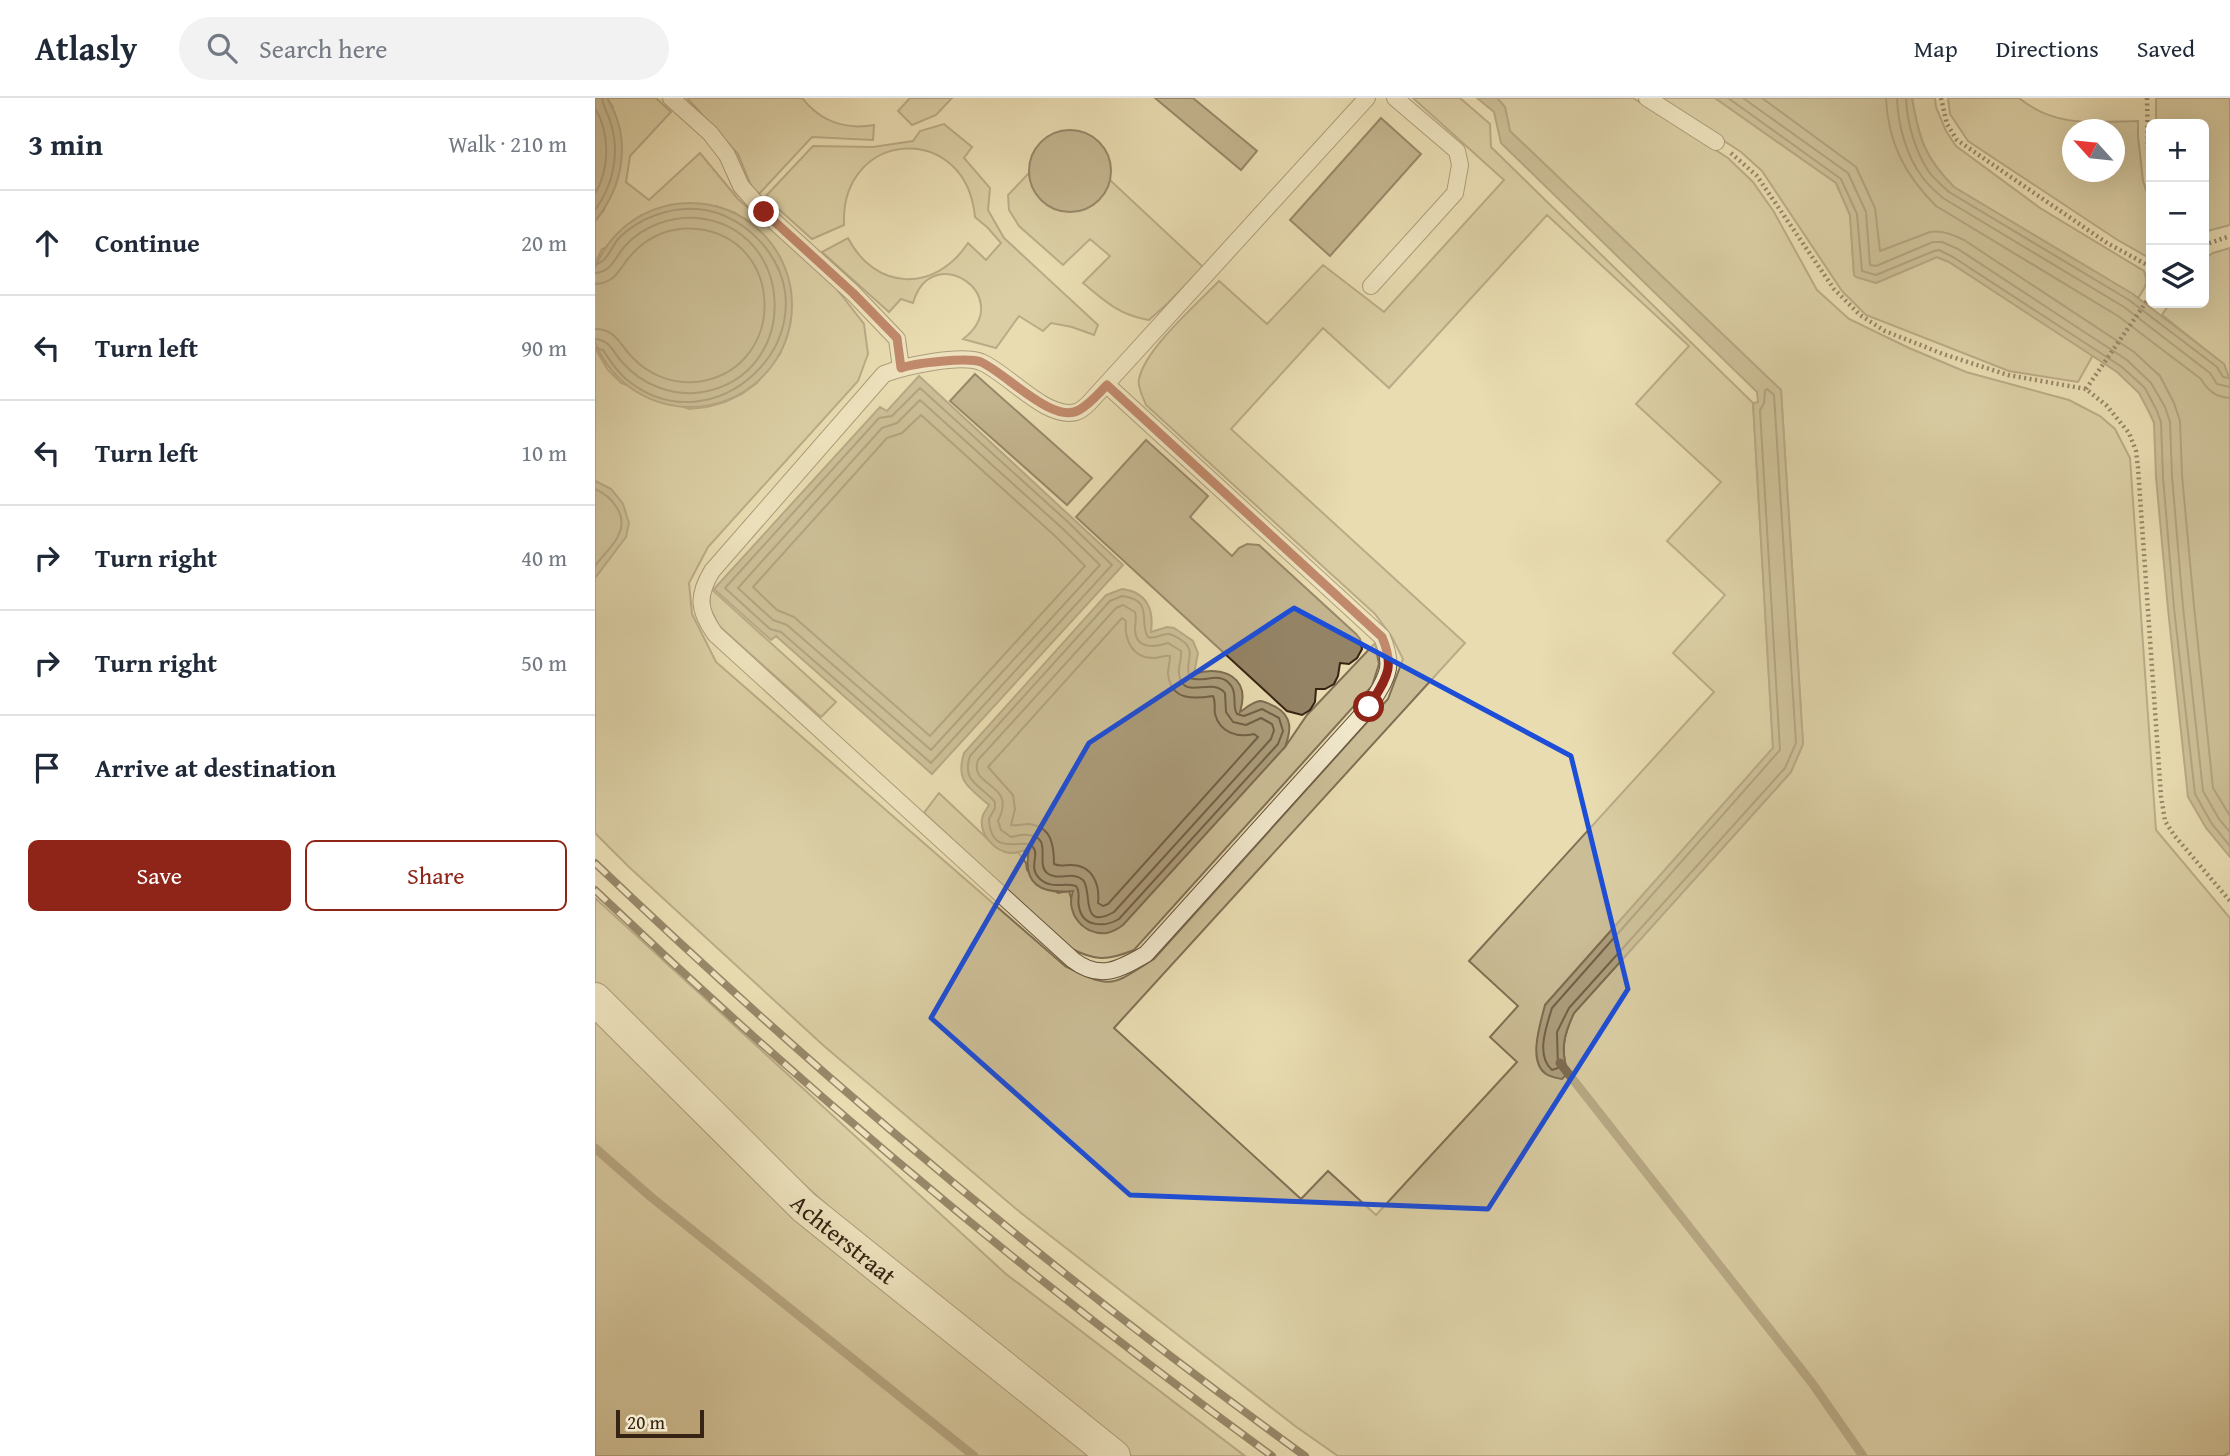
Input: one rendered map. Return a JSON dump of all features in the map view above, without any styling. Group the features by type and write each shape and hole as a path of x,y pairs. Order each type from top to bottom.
{"street":[{"name":"Achterstraat","path":"595,999 804,1207 1114,1456"}],"lane":[{"path":"671,98 710,133 727,155 741,186 764,212 853,293 897,338 901,368"},
{"path":"1107,385 1382,637 1389,655 1388,674 1360,718 1146,954 1121,969 1105,972 1085,969 1063,950 715,634 702,609 702,588 712,571 884,374 901,368 950,360 978,361 1003,374 1043,405 1060,412 1077,412 1107,385 1367,98"},
{"path":"1371,286 1455,193 1460,165 1457,151 1395,98"},
{"path":"1647,98 1716,142"}],"path":[{"path":"1941,98 1947,124 1957,140 2107,243 2146,264"},
{"path":"2147,98 2147,119"},
{"path":"1716,142 1757,176 1834,289 1860,315 1885,331 1943,355 2008,375 2086,389 2107,406 2130,433 2136,451 2165,821 2230,901"},
{"path":"2209,243 2230,236"},
{"path":"2086,389 2146,302"}],"highlighted area":[{"path":"1294,608 1571,756 1628,989 1488,1209 1130,1195 931,1018 1089,743"}],"shaded area":[{"path":"607,98 656,98 671,112 630,156 626,182 649,200 700,153 738,199 828,278 864,324 868,354 858,381 708,547 689,583 692,614 716,662 1065,966 1102,981 1111,982 1129,975 1154,959 1388,699 1403,659 1392,637 1375,614 1146,405 1139,379 1143,367 1161,341 1219,281 1267,324 1323,265 1384,312 1504,180 1413,98 1460,98 1490,124 1491,147 1753,403 1773,748 1545,1005 1568,1073 1564,1042 1574,1013 1791,772 1803,744 1781,390 1510,131 1505,107 1497,98 1633,98 1728,158 1753,182 1774,212 1817,290 1849,319 1966,372 2069,400 2100,416 2115,429 2130,458 2156,830 2230,918 2230,1452 2224,1456 1338,1456 1295,1426 1021,1213 824,1046 595,833 595,578 608,559 623,504 611,489 595,481 595,348 608,370 621,383 689,409 707,407 742,394 757,383 780,354 791,319 750,222 716,206 602,249 595,263 595,221 604,210 613,107","holes":["1547,215 1689,346 1636,404 1721,482 1667,541 1725,595 1673,653 1714,692 1469,961 1518,1006 1490,1037 1517,1062 1376,1215 1328,1171 1301,1199 1114,1028 1465,643 1231,429 1323,328 1389,388"]},
{"path":"687,98 802,98 817,113 834,122 853,126 874,125 873,140 812,137 759,194 751,186 738,154"},
{"path":"910,98 952,98 936,115 912,125 898,111"},
{"path":"1658,98 1715,98 1836,183 1850,215 1854,275 1876,283 1937,257 1949,262 2093,355 2078,382 2009,371 1866,315 1842,291 1762,171 1741,152"},
{"path":"1912,98 1935,98 1946,131 1956,146 2040,208 2144,271 2145,285 2138,298 1954,187 1929,156 1917,125"},
{"path":"1948,98 2019,98 2033,108 2062,119 2062,182 2125,182 2125,121 2138,121 2146,190 2146,256 2116,239 1968,141 1950,114"},
{"path":"2156,98 2230,98 2230,225 2209,231 2209,119 2156,119"},
{"path":"944,124 972,147 964,158 990,188 988,210 1004,238 1098,325 1094,335 1051,323 1043,331 1019,316 996,348 963,339 977,323 981,307 976,292 966,281 952,275 937,275 923,284 913,303 901,299 889,312 822,252 848,238 873,268 889,276 906,279 939,271 968,243 986,260 1001,243 975,217 967,186 950,164 929,152 905,149 881,155 862,170 848,193 844,225 812,239 765,197 813,146 873,147 913,141 920,131"},
{"path":"1029,173 1034,189 1042,201 1067,211 1092,205 1103,195 1110,180 1203,267 1149,320 1121,311 1083,283 1110,256 1090,239 1063,265 1019,226 1009,210 1008,195"},
{"path":"2230,248 2230,380 2224,364 2162,315 2167,308 2209,308 2209,256"},
{"path":"709,587 836,702 821,717 719,626 710,608"},
{"path":"1375,643 1379,664 1372,686 1134,950 1125,954 1101,958 1070,948 924,813 939,793 997,848 1010,853 1018,852 1026,863 1027,870 1058,893 1069,891 1075,916 1089,930 1285,747 1307,715"},
{"path":"595,898 1006,1274 1245,1456 1128,1456 890,1262 761,1146 595,986"},
{"path":"595,1012 1103,1456 595,1456"}],"water":[{"path":"595,98 607,98 615,113 622,145 613,193 595,221"},
{"path":"1477,98 1497,98 1505,107 1510,131 1781,390 1803,744 1791,772 1574,1013 1564,1042 1568,1073 1562,1079 1546,1074 1537,1060 1537,1041 1545,1005 1773,748 1753,403 1758,402 1757,392 1501,143 1494,112"},
{"path":"1715,98 1912,98 1924,146 1936,166 1954,187 2133,294 2146,304 2146,308 2151,308 2224,364 2230,380 2230,857 2206,828 2188,797 2156,477 2154,423 2139,393 2117,372 1949,262 1937,257 1876,283 1856,277 1850,215 1836,183"},
{"path":"690,203 729,211 747,220 762,233 775,248 784,266 792,305 784,344 775,362 762,377 747,390 729,399 690,407 651,399 633,390 618,377 605,362 596,344 588,305 596,266 605,248 618,233 633,220 651,211"},
{"path":"919,376 1123,565 932,774 776,636 771,640 714,589 880,407 887,411"},
{"path":"595,481 611,489 623,504 629,523 626,537 595,578"},
{"path":"1122,589 1138,594 1147,603 1151,616 1151,632 1167,627 1174,628 1193,641 1198,653 1194,674 1215,671 1232,676 1242,690 1240,712 1254,703 1266,702 1285,715 1289,735 1285,747 1123,925 1109,932 1098,933 1090,931 1078,921 1072,907 1073,891 1043,889 1031,879 1028,871 1029,849 1015,853 1005,852 989,840 982,822 983,814 989,805 970,788 961,771 964,753 1106,595"}],"building":[{"path":"1155,98 1193,98 1257,151 1241,170"},
{"path":"1381,118 1421,154 1330,256 1290,220"},
{"path":"1070,130 1086,133 1099,142 1108,155 1111,171 1108,187 1099,200 1086,209 1070,212 1054,209 1041,200 1032,187 1029,171 1032,155 1041,142 1054,133"},
{"path":"975,374 1092,478 1067,505 950,401"},
{"path":"1146,440 1208,496 1190,517 1232,556 1247,544 1259,545 1360,639 1362,649 1357,658 1349,664 1340,663 1334,684 1325,689 1316,689 1315,702 1310,710 1302,715 1287,711 1076,517"}],"waterway":[{"path":"1560,1063 1812,1383 1863,1456"},
{"path":"595,1148 651,1197 974,1456"}],"railway":[{"path":"595,863 765,1020 940,1172 1120,1317 1305,1456"},
{"path":"595,890 840,1113 1096,1323 1272,1456"}],"route":[{"path":"764,212 853,293 897,338 901,368 950,360 978,361 1003,374 1043,405 1060,412 1077,412 1107,385 1382,637 1389,655 1388,674 1369,707"}]}
